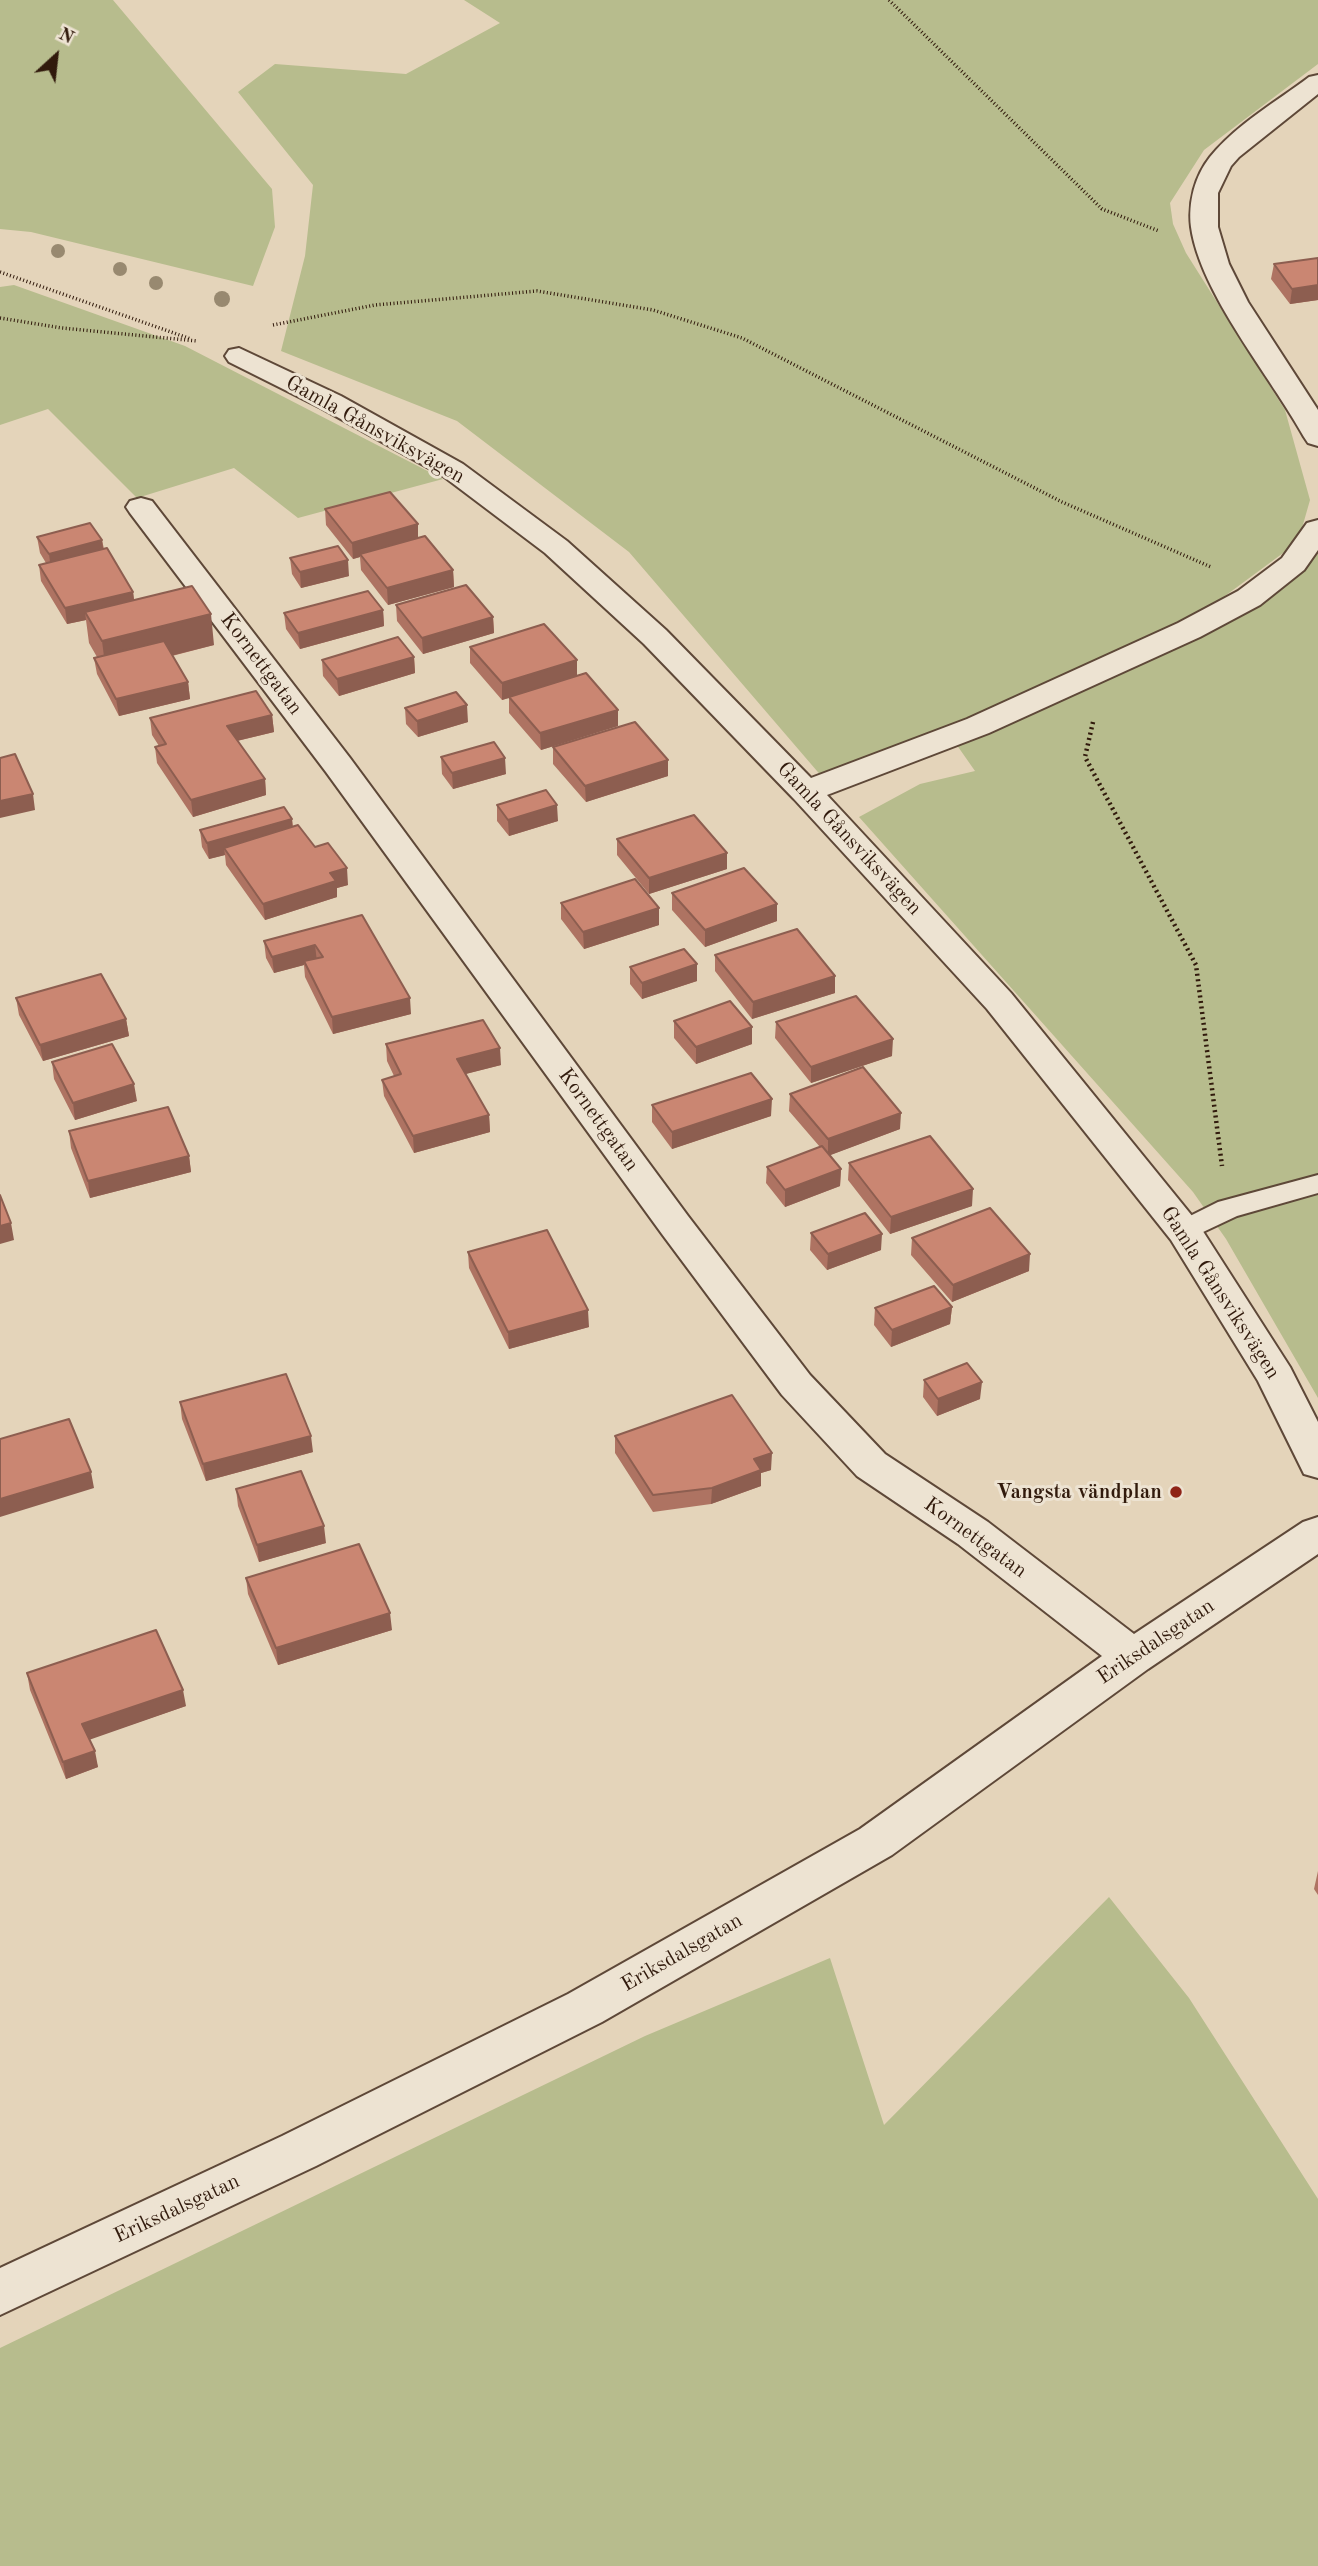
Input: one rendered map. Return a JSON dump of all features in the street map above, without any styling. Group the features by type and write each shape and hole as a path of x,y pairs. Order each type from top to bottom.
{"street":[{"path":"1318,82 1249,133 1218,164 1203,189 1202,217 1213,253 1237,308 1318,437"},
{"name":"Gamla Gånsviksvägen","path":"239,356 331,402 453,470 556,547 655,637 806,792 999,1001 1184,1231 1276,1377 1318,1463"},
{"name":"Kornettgatan","path":"142,507 338,765 675,1225 796,1385 871,1465 973,1533 1133,1657"},
{"path":"806,792 978,726 1189,630 1249,598 1293,564 1318,529"},
{"name":"Eriksdalsgatan","path":"0,2292 299,2151 585,2008 876,1842 1133,1657 1318,1533"}],"lane":[{"path":"1184,1231 1228,1209 1318,1184"}],"path":[{"path":"889,0 1102,209 1213,253"},
{"path":"0,272 198,341 62,328 0,318"},
{"path":"266,326 375,305 537,291 653,310 742,338 1123,530 1219,571 1270,582"},
{"path":"1104,669 1086,757 1196,965 1228,1209"}],"green space":[{"path":"0,0 113,0 272,189 275,227 253,286 31,232 0,229"},
{"path":"464,0 1318,0 1318,64 1204,150 1170,203 1173,224 1186,253 1285,410 1310,500 1298,542 1210,607 1103,664 823,778 629,552 457,421 281,351 305,256 313,185 238,92 275,64 406,74 500,23"},
{"path":"14,285 185,346 443,479 298,518 234,468 137,498 48,409 0,425 0,287"},
{"path":"1318,544 1318,1398 1226,1239 1193,1192 859,817 920,784 975,771 954,741 1131,670 1233,612"},
{"path":"1109,1897 1189,1998 1318,2199 1318,2566 0,2566 0,2348 645,2036 830,1958 884,2125"}],"building":[{"path":"1318,258 1318,285 1292,289 1274,264"},
{"path":"390,492 418,524 352,543 325,509"},
{"path":"90,523 102,540 49,554 37,537"},
{"path":"425,536 453,570 387,588 360,554"},
{"path":"338,546 348,560 300,572 290,558"},
{"path":"107,548 133,592 65,608 39,565"},
{"path":"466,585 493,617 422,638 396,605"},
{"path":"192,586 211,614 102,641 85,612"},
{"path":"368,591 383,610 298,633 284,613"},
{"path":"544,624 577,660 502,683 470,647"},
{"path":"398,637 414,657 337,679 322,660"},
{"path":"164,641 188,682 116,699 94,658"},
{"path":"586,673 618,710 540,733 509,697"},
{"path":"256,691 272,715 227,726 265,779 191,800 155,747 166,744 150,718"},
{"path":"456,692 467,705 417,721 405,708"},
{"path":"635,722 668,760 585,786 553,747"},
{"path":"494,742 505,758 452,773 441,757"},
{"path":"15,754 33,794 0,801 0,758"},
{"path":"546,790 557,805 508,820 497,805"},
{"path":"284,807 292,819 207,843 200,830"},
{"path":"694,815 727,853 649,878 617,839"},
{"path":"298,825 315,847 328,843 347,868 330,873 336,881 263,904 224,848"},
{"path":"744,868 777,904 705,930 672,893"},
{"path":"635,879 659,908 583,932 561,903"},
{"path":"362,915 410,998 332,1017 304,961 323,957 315,945 272,957 264,941"},
{"path":"797,929 835,976 753,1002 715,955"},
{"path":"684,949 697,964 642,983 630,967"},
{"path":"101,974 126,1019 40,1045 16,998"},
{"path":"856,996 893,1039 811,1067 776,1022"},
{"path":"730,1001 752,1027 696,1047 674,1021"},
{"path":"483,1020 500,1048 457,1059 489,1115 413,1136 382,1080 401,1074 386,1044"},
{"path":"112,1044 134,1084 73,1103 52,1062"},
{"path":"863,1067 901,1113 828,1139 790,1094"},
{"path":"751,1073 772,1099 672,1132 652,1105"},
{"path":"168,1107 189,1156 88,1181 69,1131"},
{"path":"930,1136 973,1189 891,1217 849,1163"},
{"path":"822,1146 841,1169 785,1190 767,1167"},
{"path":"0,1195 11,1223 0,1226"},
{"path":"990,1208 1030,1254 953,1285 912,1238"},
{"path":"865,1213 882,1234 828,1254 811,1233"},
{"path":"547,1230 588,1310 508,1332 468,1252"},
{"path":"934,1286 952,1307 892,1330 875,1308"},
{"path":"967,1363 982,1382 938,1399 924,1380"},
{"path":"286,1374 311,1436 203,1464 180,1402"},
{"path":"732,1395 772,1453 754,1459 761,1470 712,1488 653,1495 615,1436"},
{"path":"69,1419 91,1472 0,1499 0,1439"},
{"path":"301,1471 324,1526 257,1545 236,1489"},
{"path":"359,1544 390,1613 276,1648 246,1578"},
{"path":"156,1630 183,1690 82,1724 95,1751 63,1762 27,1673"}],"place":[{"name":"Vangsta vändplan","path":"1176,1492"}]}
